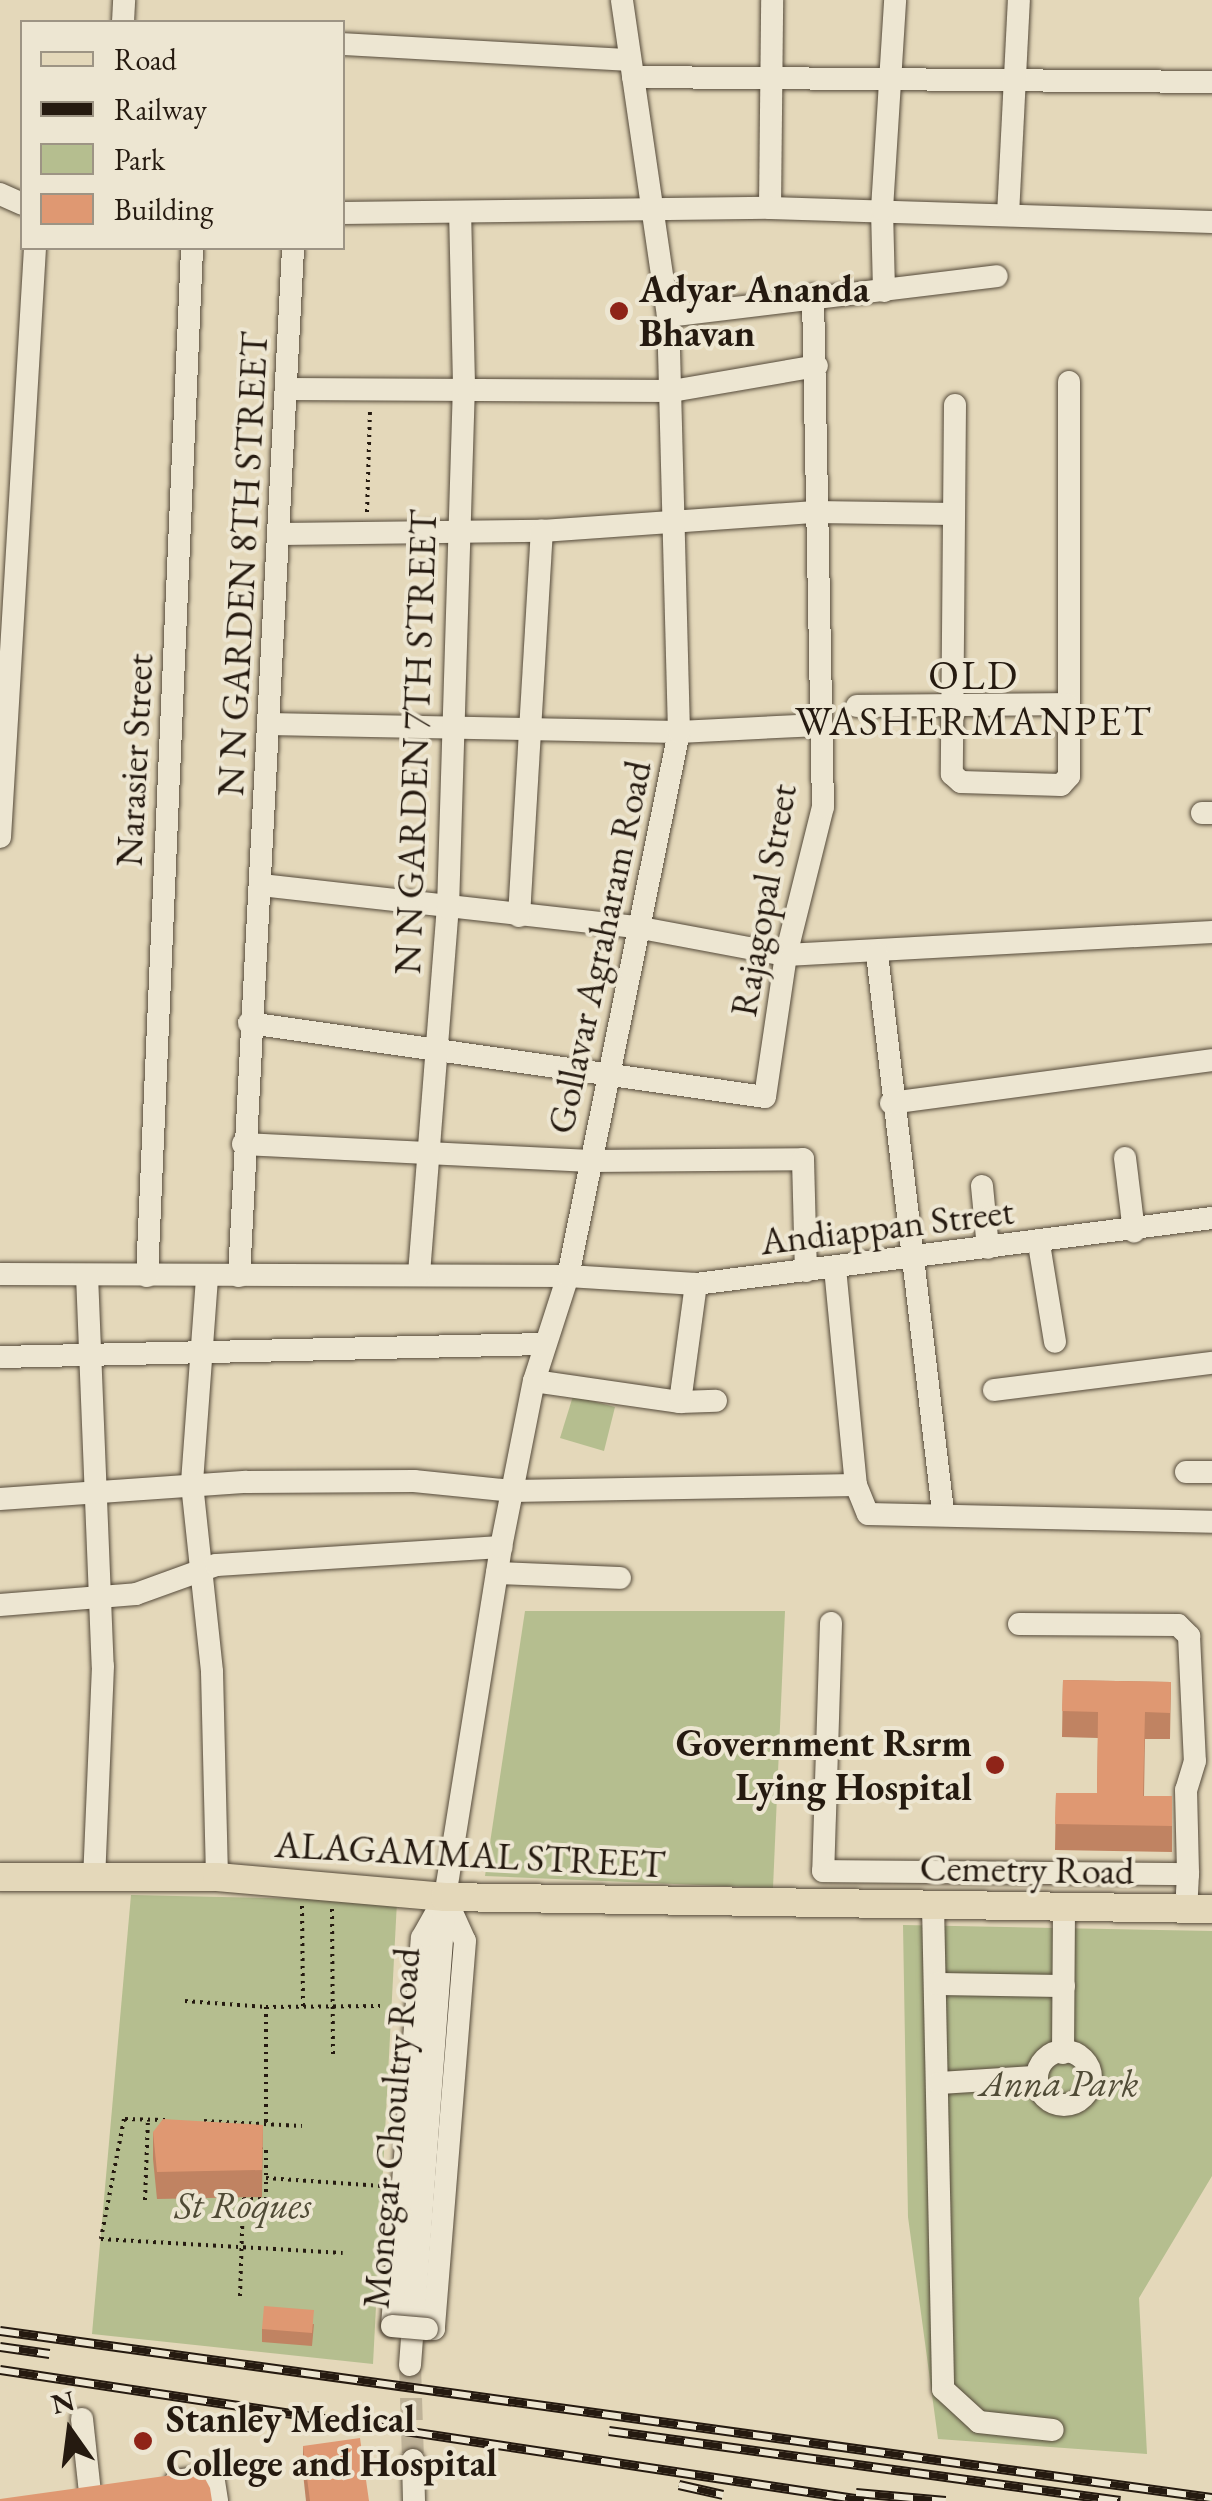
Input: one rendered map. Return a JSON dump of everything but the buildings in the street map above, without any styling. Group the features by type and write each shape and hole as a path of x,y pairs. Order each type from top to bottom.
{"main road":[{"path":"0,1876 94,1878"},
{"name":"ALAGAMMAL STREET","path":"94,1878 218,1877 445,1897 832,1904"},
{"name":"Cemetry Road","path":"832,1904 1199,1909"}],"street":[{"name":"Gollavar Agraharam Road","path":"445,1897 512,1490 534,1381 568,1276 636,927 679,732 670,525 672,391 668,316 622,0"},
{"path":"770,208 772,0"},
{"path":"884,291 882,209 895,0"},
{"path":"1008,215 1019,83 1020,0"},
{"path":"345,44 771,79 1212,82"},
{"path":"345,212 882,209 1212,222"},
{"name":"N N GARDEN 7TH STREET","path":"419,1274 448,908 455,532 464,385 460,212"},
{"path":"0,837 9,481 34,250"},
{"name":"Narasier Street","path":"148,1276 192,250"},
{"name":"N N GARDEN 8TH STREET","path":"239,1276 249,1023 261,885 294,250"},
{"path":"668,316 813,295 884,291 997,276"},
{"name":"Rajagopal Street","path":"608,1076 765,1097 786,955 822,807 813,295"},
{"path":"286,389 464,385 672,391 817,366"},
{"path":"955,406 955,779 1062,785 1069,776 1069,382"},
{"path":"281,534 542,532 815,512 954,514"},
{"path":"520,916 534,730 542,532"},
{"path":"857,706 1067,704"},
{"path":"268,724 679,732 820,725"},
{"path":"261,885 636,927 786,955 877,954 1212,932"},
{"path":"877,954 891,1103 916,1260 942,1512"},
{"path":"249,1023 608,1076"},
{"path":"891,1103 1212,1060"},
{"path":"243,1144 591,1160 803,1158 806,1271"},
{"path":"1124,1158 1134,1231"},
{"path":"982,1186 988,1248"},
{"name":"Andiappan Street","path":"0,1274 207,1278 568,1276 696,1284 916,1260 1212,1218"},
{"path":"1039,1244 1056,1342"},
{"path":"835,1268 856,1484 868,1514 942,1512 1212,1522"},
{"path":"87,1275 100,1597 94,1878"},
{"path":"207,1278 198,1349 192,1484 198,1574 212,1672 218,1877"},
{"path":"680,1402 696,1284"},
{"path":"0,1357 198,1349 544,1344"},
{"path":"994,1390 1212,1363"},
{"path":"534,1381 680,1402 716,1401"},
{"path":"1186,1472 1212,1472"},
{"path":"0,1499 192,1484 414,1482 512,1490 856,1484"},
{"path":"0,1605 136,1594 198,1574 216,1564 501,1546"},
{"path":"496,1573 620,1578"},
{"path":"831,1623 823,1871 832,1904"},
{"path":"1019,1624 1178,1625 1189,1636 1195,1761 1186,1790 1188,1874 1199,1909"},
{"path":"823,1871 1188,1874"},
{"path":"445,1897 465,1941 434,2329 392,2326 422,1938 445,1897"},
{"name":"Monegar Choultry Road","path":"410,2365 445,1897"},
{"path":"933,1906 939,2083 938,2365 943,2389 979,2422 1053,2430"},
{"path":"1063,2053 1064,1907"},
{"path":"936,1984 1064,1986"},
{"path":"1063,2053 1081,2056 1092,2081 1078,2102 1048,2098 1035,2077 1041,2062 1063,2053"},
{"path":"939,2083 1035,2077"},
{"path":"82,2419 90,2493"},
{"path":"412,2460 414,2501"},
{"path":"142,2486 212,2475 218,2501"}],"path":[{"path":"366,534 371,387"},
{"path":"302,1886 303,2006"},
{"path":"332,1888 333,2059"},
{"path":"185,2001 266,2007 380,2006"},
{"path":"266,2007 266,2123"},
{"path":"183,2121 124,2120 101,2239 241,2242 343,2253"},
{"path":"145,2200 148,2120"},
{"path":"200,2121 302,2126"},
{"path":"251,2136 252,2122"},
{"path":"240,2296 243,2198 266,2199 266,2150 250,2149"},
{"path":"266,2178 402,2187"}],"green space":[{"path":"573,1396 615,1407 604,1451 560,1438"},
{"path":"525,1611 785,1611 773,1888 485,1876"},
{"name":"St Roques","path":"131,1895 397,1901 373,2364 92,2334"},
{"name":"Anna Park","path":"903,1925 1212,1931 1212,2176 1139,2298 1147,2454 938,2439 908,2217"}],"tunnel":[{"path":"410,2365 413,2460"}],"railway":[{"path":"0,2331 1212,2498"},
{"path":"0,2347 50,2354"},
{"path":"0,2370 868,2501"},
{"path":"609,2431 1120,2501"},
{"path":"679,2485 723,2495"},
{"path":"856,2493 946,2501"}],"place":[{"name":"Adyar Ananda Bhavan","path":"619,311"},
{"name":"Government Rsrm Lying Hospital","path":"995,1765"},
{"name":"Stanley Medical College and Hospital","path":"143,2441"}],"district":[{"name":"OLD WASHERMANPET","path":"974,698"}]}
